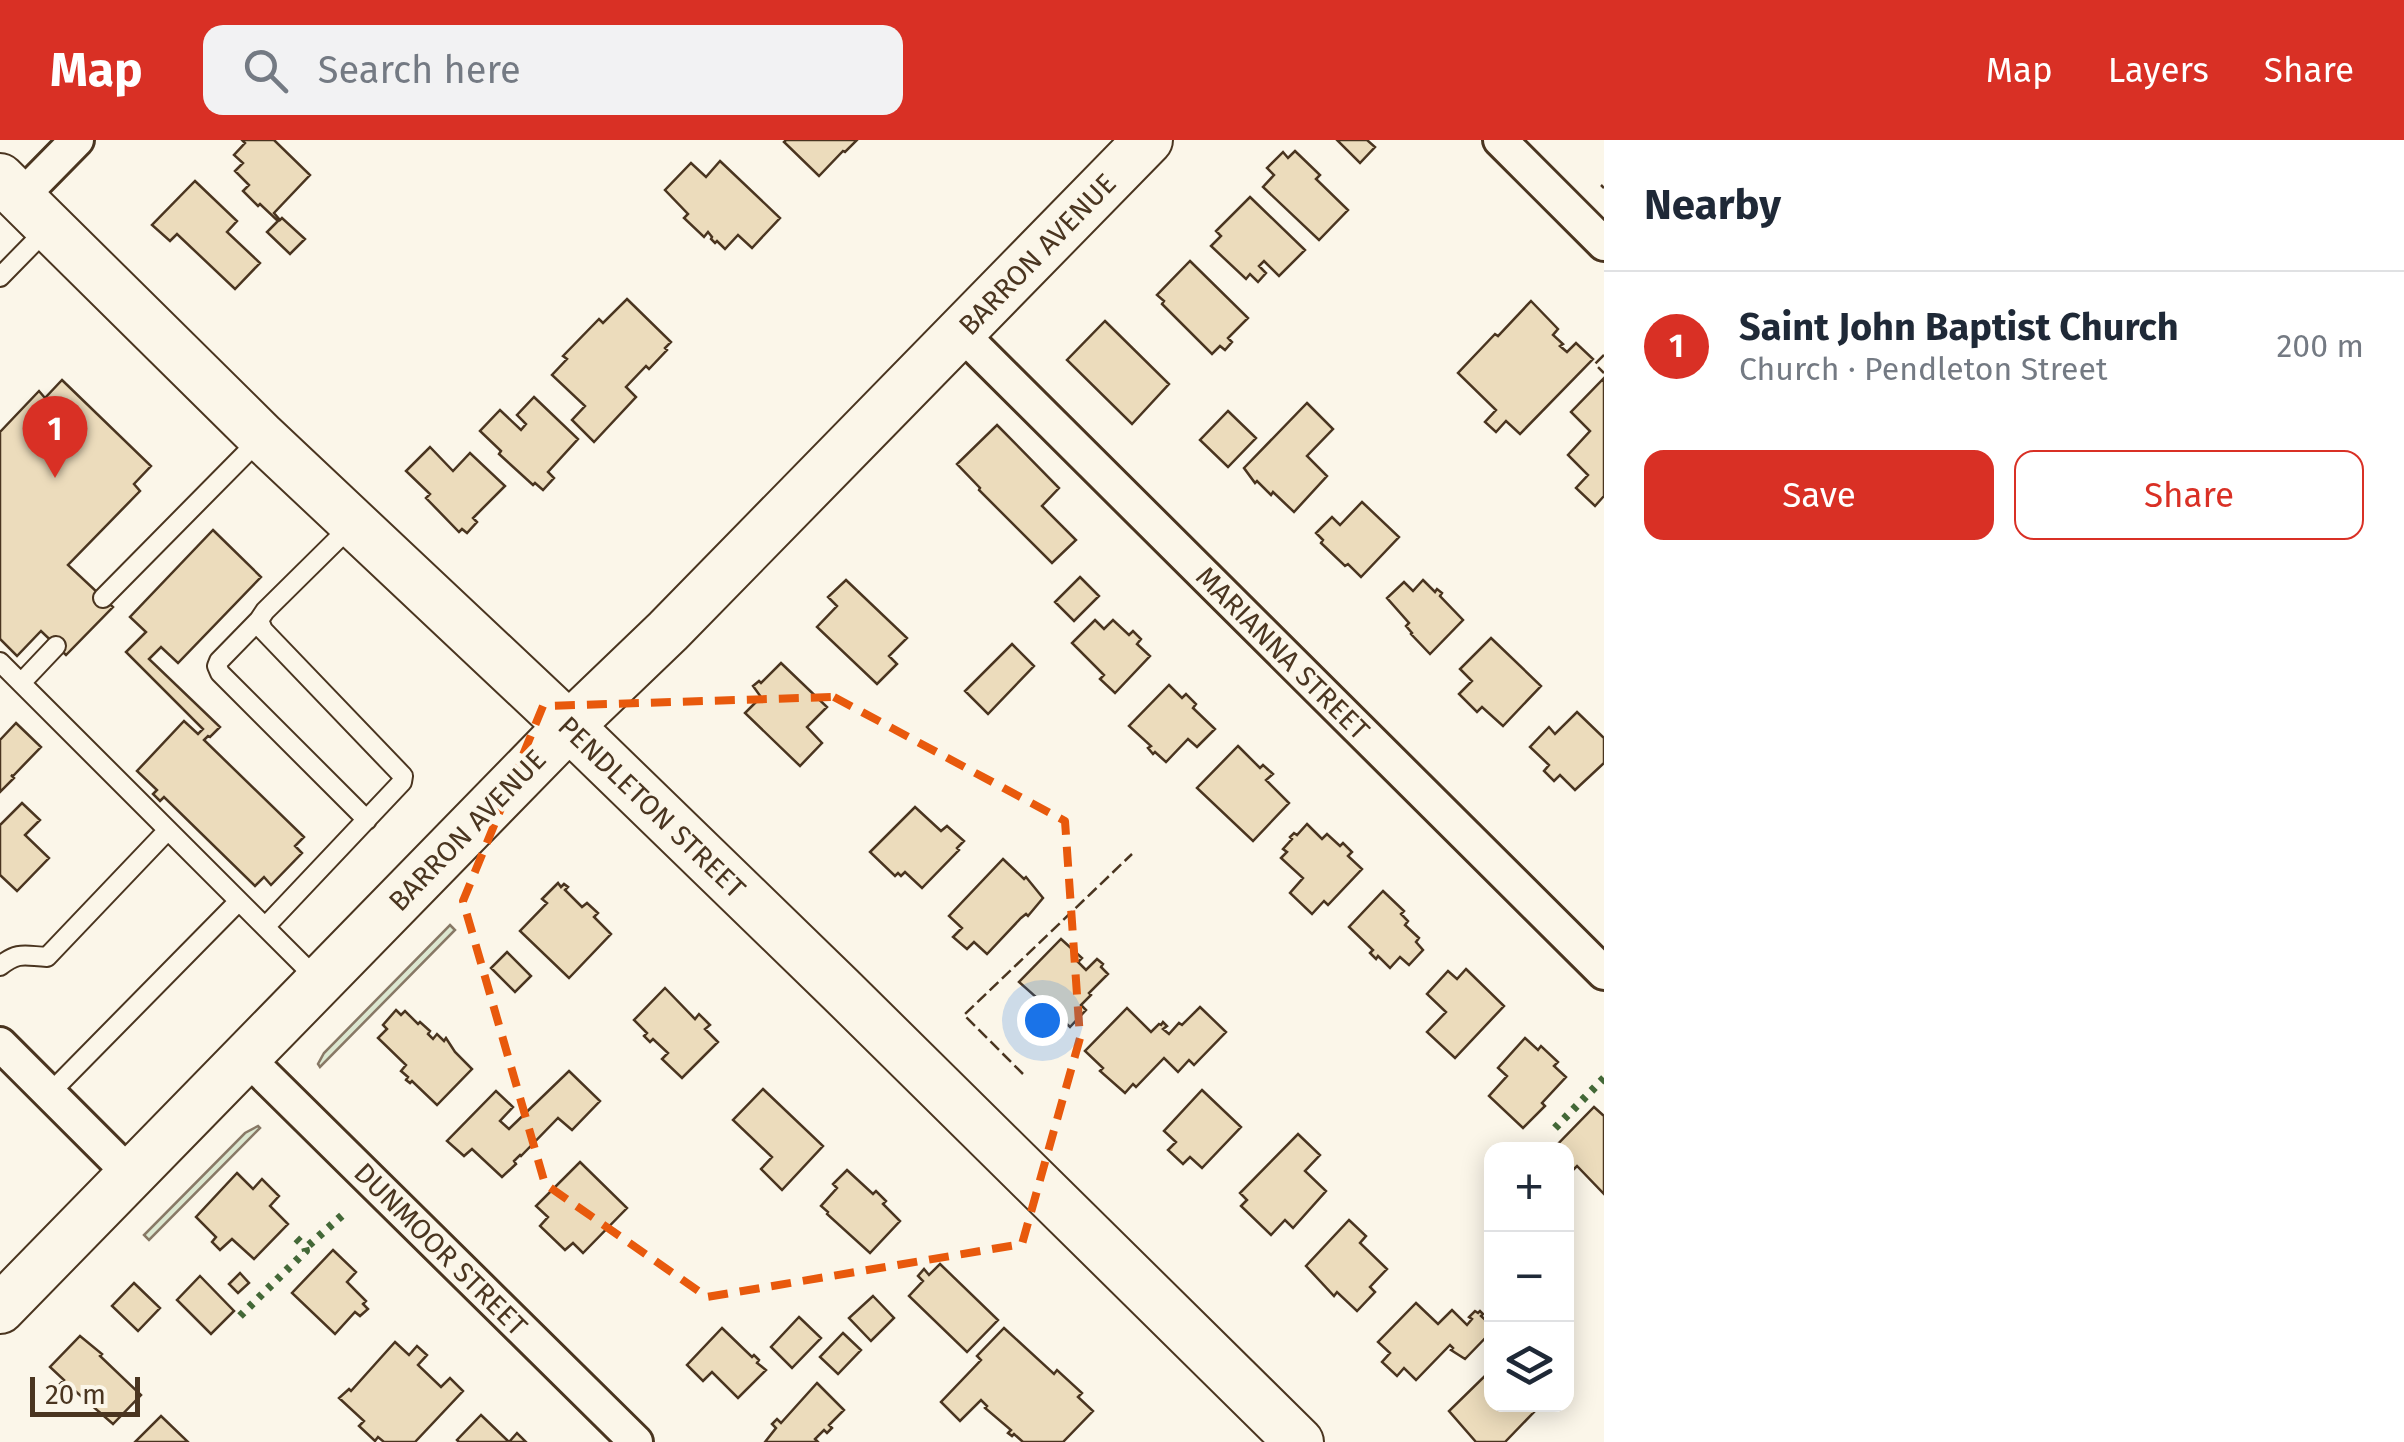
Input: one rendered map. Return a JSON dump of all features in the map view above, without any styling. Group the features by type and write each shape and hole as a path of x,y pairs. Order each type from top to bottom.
{"main road":[{"name":"BARRON AVENUE","path":"0,1309 568,726 668,631 1148,140"},
{"name":"PENDLETON STREET","path":"22,201 262,437 904,1052 1299,1442"}],"street":[{"path":"22,201 76,140"},
{"path":"1500,140 1604,244"},
{"name":"MARIANNA STREET","path":"961,332 1604,973"},
{"path":"0,1044 131,1175"},
{"name":"DUNMOOR STREET","path":"246,1057 636,1442"}],"lane":[{"path":"0,277 22,201"},
{"path":"103,598 262,437"},
{"path":"354,524 265,611 217,666 367,820"},
{"path":"260,620 264,630 404,776 265,927"},
{"path":"21,683 56,646"},
{"path":"0,662 320,981"},
{"path":"0,966 20,954 47,957 168,830"},
{"path":"49,1094 239,900"}],"highlighted area":[{"path":"834,697 1065,821 1080,1038 1022,1244 707,1297 545,1184 463,901 543,706"}],"green space":[{"path":"450,925 455,930 320,1067 324,1053"},
{"path":"258,1126 149,1240 144,1235 245,1133"}],"building":[{"path":"242,140 274,140 310,175 274,213 305,239 290,254 267,232 278,221 243,191 249,185 235,171 243,163 234,155 245,143"},
{"path":"786,140 857,140 819,176"},
{"path":"1337,140 1367,140 1375,147 1360,163"},
{"path":"1295,151 1320,175 1316,179 1348,210 1319,240 1263,187 1274,175 1267,168 1283,152 1288,158"},
{"path":"720,161 780,218 752,248 738,235 725,249 708,232 704,237 684,218 688,214 665,190 691,163 706,177"},
{"path":"195,181 237,221 227,232 260,263 235,289 177,234 170,241 152,225"},
{"path":"1250,197 1305,250 1279,276 1264,261 1259,266 1266,273 1258,282 1250,274 1246,279 1211,246 1221,236 1216,231"},
{"path":"1190,261 1248,318 1228,338 1232,342 1225,350 1220,346 1212,354 1157,295"},
{"path":"627,299 671,342 649,369 646,366 626,387 636,397 594,442 572,420 585,406 552,375 567,359 563,356 599,319 603,323"},
{"path":"1531,301 1558,329 1553,335 1563,344 1560,346 1567,352 1576,343 1593,359 1520,434 1506,421 1496,432 1485,422 1496,410 1458,373"},
{"path":"1105,321 1169,384 1132,424 1067,360"},
{"path":"1604,378 1604,496 1595,506 1576,488 1588,475 1568,455 1590,431 1571,412"},
{"path":"62,380 151,466 134,484 140,491 68,565 113,607 66,655 41,631 17,656 0,639 0,432 39,391 45,398"},
{"path":"534,397 578,439 548,472 554,478 543,490 499,454 501,451 480,431 500,410 521,430 526,424 517,415"},
{"path":"1307,403 1333,429 1307,456 1327,476 1294,512 1273,492 1271,495 1255,483 1244,468"},
{"path":"1228,411 1256,438 1228,467 1200,440"},
{"path":"997,425 1059,488 1042,506 1076,540 1052,563 957,464"},
{"path":"430,447 453,471 470,453 505,486 473,518 477,522 467,533 462,529 459,532 426,498 430,494 406,471"},
{"path":"1362,502 1399,537 1361,577 1321,543 1323,540 1316,533 1332,517 1340,525"},
{"path":"213,530 261,577 178,663 161,647 149,659 220,727 204,740 304,837 295,846 302,853 271,885 264,877 255,886 164,797 160,801 153,794 157,790 137,771 184,721 198,734 203,729 126,652 146,632 130,617"},
{"path":"1080,577 1099,596 1074,621 1055,602"},
{"path":"846,580 907,638 889,656 897,664 877,684 817,627 837,606 828,597"},
{"path":"1423,580 1435,592 1437,589 1442,593 1440,596 1463,620 1430,654 1387,598 1404,582 1413,591"},
{"path":"1095,620 1104,629 1113,620 1129,635 1133,631 1141,639 1137,644 1150,656 1115,693 1100,679 1104,675 1072,643"},
{"path":"1491,638 1541,686 1503,726 1482,707 1477,712 1459,694 1472,681 1460,669"},
{"path":"1012,644 1034,666 988,714 965,691"},
{"path":"781,663 827,707 807,727 822,743 800,766 745,713 761,697 753,686"},
{"path":"1169,685 1182,698 1186,694 1196,704 1193,708 1215,729 1197,747 1188,739 1166,762 1153,754 1148,748 1151,746 1129,726"},
{"path":"1577,712 1604,738 1604,763 1575,790 1560,775 1554,781 1544,771 1549,765 1530,747 1549,727 1555,734"},
{"path":"16,723 41,747 11,775 14,778 0,792 0,740"},
{"path":"1238,746 1260,768 1263,765 1273,774 1266,780 1289,803 1253,841 1197,788"},
{"path":"22,803 40,820 25,835 49,858 17,891 0,875 0,825"},
{"path":"915,807 941,831 947,826 964,841 922,888 905,872 895,876 870,852"},
{"path":"1307,824 1322,839 1327,834 1340,846 1343,843 1352,852 1348,856 1362,869 1328,905 1324,901 1312,914 1290,893 1303,878 1281,858 1287,852 1283,849 1290,837"},
{"path":"1003,859 1026,877 1043,898 987,954 974,942 967,949 953,937 962,928 949,916"},
{"path":"558,883 568,887 565,890 582,907 587,903 598,913 594,917 611,934 569,978 520,931 547,903 542,899"},
{"path":"1383,891 1404,911 1401,914 1408,921 1405,925 1419,938 1416,942 1423,950 1409,965 1400,957 1390,968 1370,953 1373,950 1349,927"},
{"path":"1061,939 1082,958 1078,962 1086,970 1097,959 1108,974 1089,993 1081,1005 1086,1010 1070,1027 1050,1008 1047,1012 1019,982"},
{"path":"507,952 531,976 515,992 491,968"},
{"path":"1466,969 1504,1006 1455,1058 1427,1032 1446,1012 1427,994 1448,971 1457,979"},
{"path":"665,988 695,1019 699,1014 710,1025 705,1029 718,1042 682,1078 662,1059 668,1053 653,1039 650,1042 634,1020"},
{"path":"1200,1007 1226,1032 1194,1065 1189,1060 1178,1072 1164,1058 1125,1093 1085,1051 1127,1008 1151,1032 1163,1022 1167,1026 1163,1029 1169,1034"},
{"path":"396,1010 401,1015 405,1011 420,1022 433,1039 437,1034 444,1041 446,1038 472,1069 437,1105 406,1080 408,1077 401,1071 406,1065 378,1038"},
{"path":"1525,1038 1558,1062 1554,1066 1566,1077 1523,1128 1489,1096 1507,1076 1498,1068"},
{"path":"569,1071 600,1101 572,1130 558,1118 502,1177 472,1149 464,1156 447,1141 496,1091 513,1107 500,1121 509,1129"},
{"path":"763,1089 823,1146 782,1190 761,1169 772,1157 733,1120"},
{"path":"1202,1090 1241,1127 1202,1168 1190,1157 1183,1164 1168,1150 1176,1142 1164,1131"},
{"path":"1594,1107 1604,1116 1604,1194 1577,1166 1574,1169 1574,1142 1560,1142"},
{"path":"1298,1134 1320,1155 1305,1171 1326,1191 1293,1228 1285,1220 1271,1235 1241,1206 1247,1200 1240,1193"},
{"path":"580,1162 627,1208 583,1253 573,1243 565,1250 540,1226 548,1217 536,1206"},
{"path":"847,1170 873,1194 876,1191 900,1221 870,1253 821,1206 837,1188 833,1184"},
{"path":"237,1173 253,1189 262,1179 279,1196 270,1206 288,1224 254,1259 232,1239 220,1250 212,1242 216,1237 196,1217"},
{"path":"1349,1220 1366,1236 1360,1243 1387,1269 1370,1287 1375,1292 1357,1311 1337,1292 1334,1296 1306,1266"},
{"path":"333,1250 356,1272 347,1282 366,1301 363,1304 368,1309 360,1316 355,1312 335,1334 292,1293"},
{"path":"940,1264 998,1320 967,1352 909,1296 923,1281 918,1276 924,1269 929,1275"},
{"path":"240,1273 249,1283 238,1293 229,1284"},
{"path":"200,1276 234,1311 211,1334 177,1300"},
{"path":"134,1283 160,1308 138,1331 112,1306"},
{"path":"873,1296 894,1318 871,1341 849,1318"},
{"path":"1416,1303 1438,1324 1452,1310 1467,1325 1475,1311 1483,1314 1484,1339 1465,1359 1450,1345 1416,1380 1404,1368 1397,1376 1382,1362 1390,1353 1378,1342"},
{"path":"799,1317 821,1338 792,1368 771,1347"},
{"path":"722,1328 766,1370 738,1398 712,1372 703,1381 687,1365"},
{"path":"1004,1328 1054,1374 1057,1370 1082,1393 1078,1397 1093,1411 1063,1442 1023,1442 1008,1433 1011,1430 981,1400 960,1421 941,1402 981,1360 977,1356"},
{"path":"843,1333 861,1350 838,1374 820,1357"},
{"path":"80,1336 141,1395 113,1424 73,1389 69,1392 60,1384 64,1380 50,1367"},
{"path":"395,1342 409,1355 417,1346 427,1355 418,1365 441,1387 450,1378 463,1391 415,1442 384,1442 378,1437 375,1441 359,1426 364,1421 339,1398 351,1391"},
{"path":"1484,1377 1484,1412 1534,1412 1505,1442 1476,1442 1449,1411"},
{"path":"817,1383 844,1410 829,1425 832,1428 815,1439 818,1442 765,1442 776,1428 772,1424 777,1419 781,1423"},
{"path":"481,1415 509,1442 459,1442"},
{"path":"161,1416 188,1442 135,1442"},
{"path":"517,1433 526,1442 509,1442"}],"hedge":[{"path":"1555,1128 1604,1078"},
{"path":"309,1245 347,1211"},
{"path":"240,1316 306,1251 296,1238"}],"fence":[{"path":"1601,185 1604,188"},
{"path":"1604,355 1595,364 1604,373"},
{"path":"1023,1074 964,1015 1132,854"}],"place":[{"name":"Saint John Baptist Church","path":"55,478"}]}
